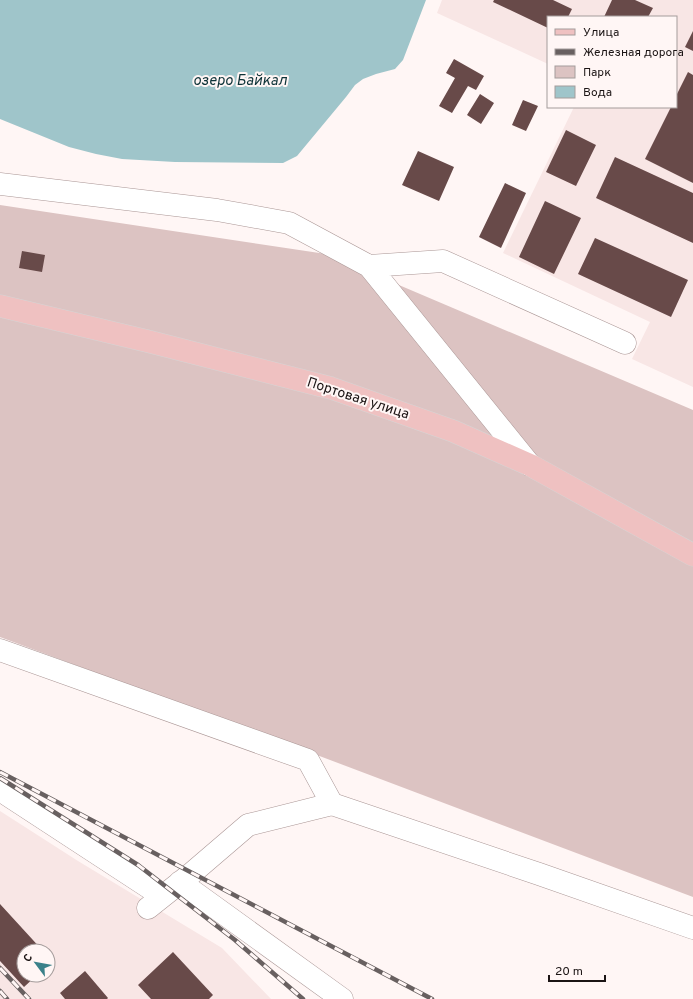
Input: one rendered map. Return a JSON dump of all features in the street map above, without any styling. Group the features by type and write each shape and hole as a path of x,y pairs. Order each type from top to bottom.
{"main road":[{"name":"Портовая улица","path":"0,306 147,341 331,388 453,431 530,465 693,555"}],"street":[{"path":"0,184 217,210 289,223 369,266 530,465"},
{"path":"369,266 443,261 625,343"},
{"path":"0,650 308,760 332,804"},
{"path":"0,790 155,902 248,825 332,804 693,928"},
{"path":"180,882 342,999"}],"shaded area":[{"path":"442,0 693,0 693,387 632,359 650,322 503,253 574,108 677,108 677,16 547,16 547,64 437,13"},
{"path":"0,811 78,861 222,948 271,999 0,999"}],"green space":[{"path":"0,205 326,254 693,410 693,897 0,637"}],"water":[{"name":"озеро Байкал","path":"0,0 426,0 403,60 395,69 363,79 355,85 297,156 283,163 175,162 122,159 69,147 0,119"}],"building":[{"path":"494,0 553,0 572,9 568,16 547,16 547,28 493,2"},
{"path":"612,0 635,0 653,8 649,16 604,16"},
{"path":"693,31 693,51 685,47"},
{"path":"454,59 484,76 476,90 468,86 452,113 439,106 455,78 446,73"},
{"path":"688,72 693,75 693,183 645,159 670,108 677,108 677,94"},
{"path":"480,94 494,103 481,124 467,115"},
{"path":"523,100 538,106 526,131 512,125"},
{"path":"566,130 596,145 576,186 546,172"},
{"path":"418,151 454,167 439,201 402,185"},
{"path":"615,157 693,193 693,243 596,198"},
{"path":"505,183 526,193 501,248 479,237"},
{"path":"545,201 581,218 554,274 519,257"},
{"path":"595,238 688,280 671,317 578,274"},
{"path":"22,251 45,255 42,272 19,268"},
{"path":"0,904 36,943 16,943 16,978 0,961"},
{"path":"173,952 213,995 209,999 151,999 138,985"},
{"path":"85,971 108,998 107,999 65,999 60,993"},
{"path":"20,983 28,983 24,987"}],"railway":[{"path":"0,772 432,999"},
{"path":"0,778 138,865 235,940 303,999"},
{"path":"0,968 29,999"},
{"path":"0,991 7,999"}]}
